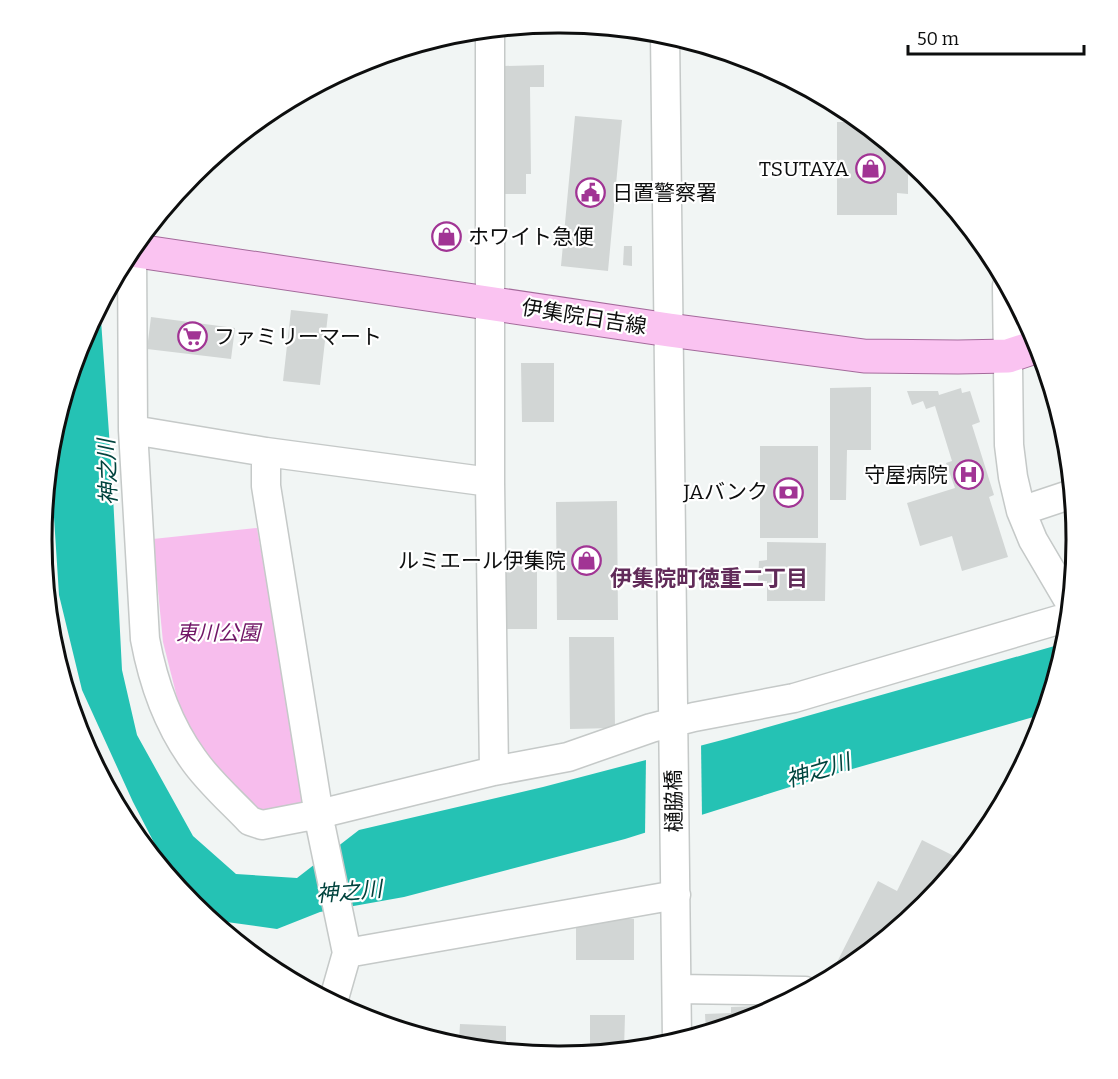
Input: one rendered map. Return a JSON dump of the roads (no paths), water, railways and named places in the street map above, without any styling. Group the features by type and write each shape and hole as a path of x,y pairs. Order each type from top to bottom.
{"main road":[{"name":"伊集院日吉線","path":"143,251 669,330 864,356 958,357 1023,351"}],"street":[{"path":"490,38 490,482 494,771"},
{"name":"樋脇橋","path":"665,45 677,1032"},
{"path":"132,267 133,430 145,639 151,672 170,722 193,760 250,821 262,825 320,821 494,771 568,757 673,731 1059,620"},
{"path":"1016,321 1023,351 1009,445 1013,477 1021,511 1033,540 1062,590"},
{"path":"133,430 266,452 490,482"},
{"path":"266,452 266,486 320,821 345,943 335,994"},
{"path":"1021,511 1063,497"},
{"path":"345,943 676,895"},
{"path":"677,989 787,992"}],"water":[{"name":"神之川","path":"101,323 122,670 137,735 193,836 236,874 297,878 359,830 543,787 726,739 1054,646 1033,717 793,786 625,839 404,897 320,912 277,929 228,922 201,898 156,847 133,802 82,690 59,595 54,512 57,473 62,441 79,377"}],"place":[{"name":"TSUTAYA","path":"870,169"},
{"name":"日置警察署","path":"591,193"},
{"name":"ホワイト急便","path":"447,237"},
{"name":"ファミリーマート","path":"193,337"},
{"name":"守屋病院","path":"969,475"},
{"name":"JAバンク","path":"789,492"},
{"name":"ルミエール伊集院","path":"587,561"}],"district":[{"name":"伊集院町徳重二丁目","path":"709,578"}],"park label":[{"name":"東川公園","path":"218,633"}]}
